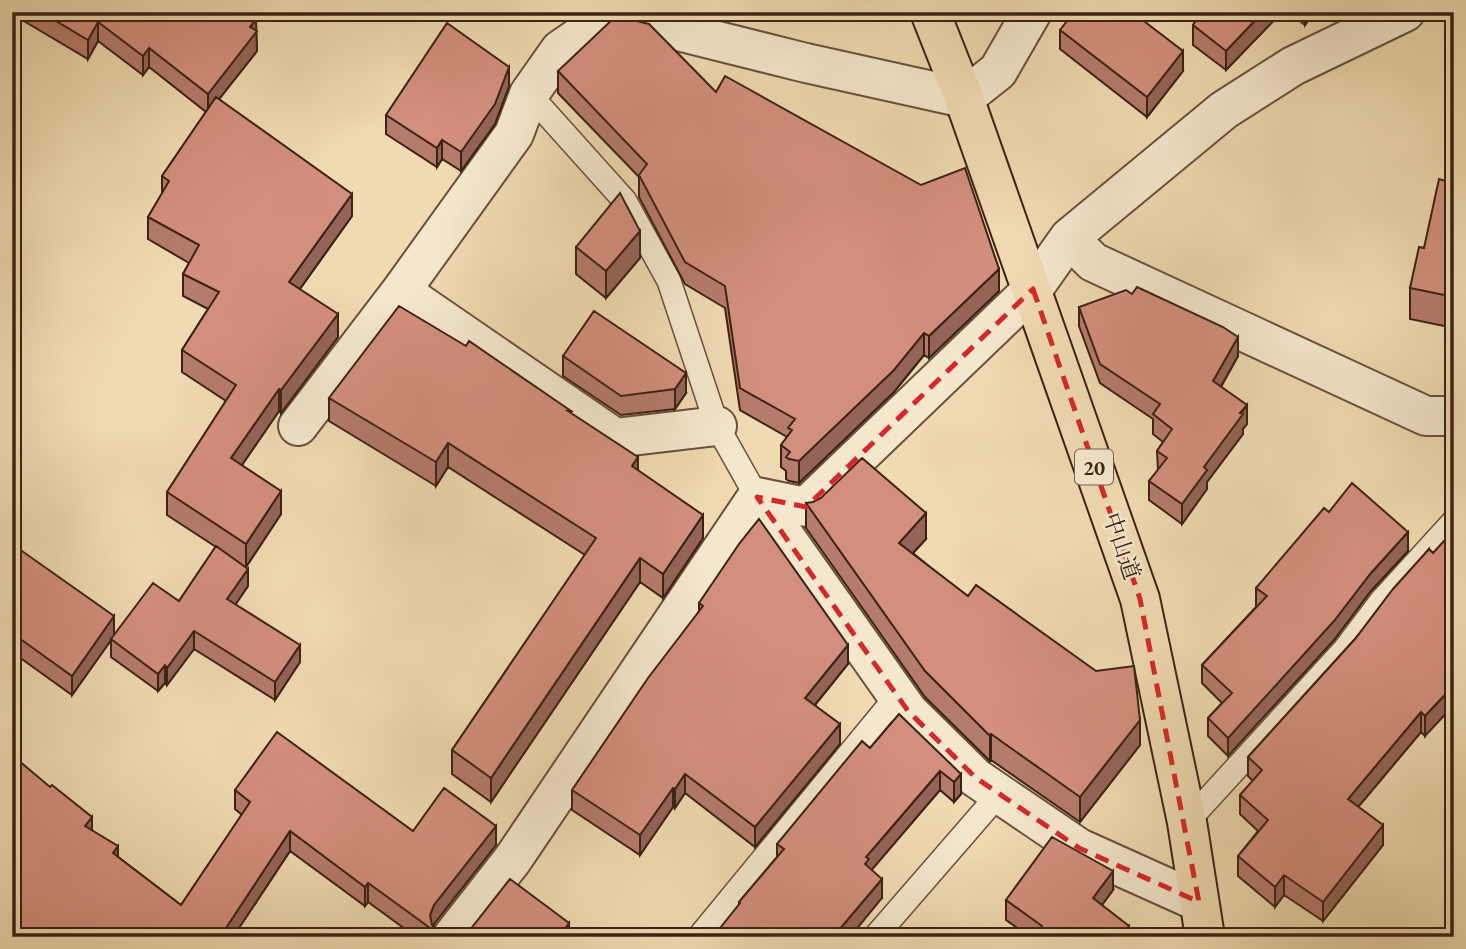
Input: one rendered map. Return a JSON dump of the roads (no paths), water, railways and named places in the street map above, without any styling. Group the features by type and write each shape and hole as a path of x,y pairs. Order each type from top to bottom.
{"highway":[{"name":"中山道","path":"930,12 1033,289 1140,599 1186,822 1202,920"}],"street":[{"path":"298,426 401,291 514,134 529,94 560,50 610,13 964,98 998,71 1032,12"},
{"path":"757,497 806,507 1033,289 1069,238 1224,110 1293,66 1405,12"},
{"path":"1069,238 1093,262 1105,268 1426,416 1454,416"},
{"path":"401,291 615,438 717,426"},
{"path":"757,497 908,711 976,778 1079,848 1202,920"},
{"path":"452,937 513,859 757,497"}],"lane":[{"path":"529,94 625,201 669,281 717,426 757,497"},
{"path":"1186,822 1345,649 1382,600 1454,521"},
{"path":"699,937 897,696"},
{"path":"875,937 999,794"}]}
